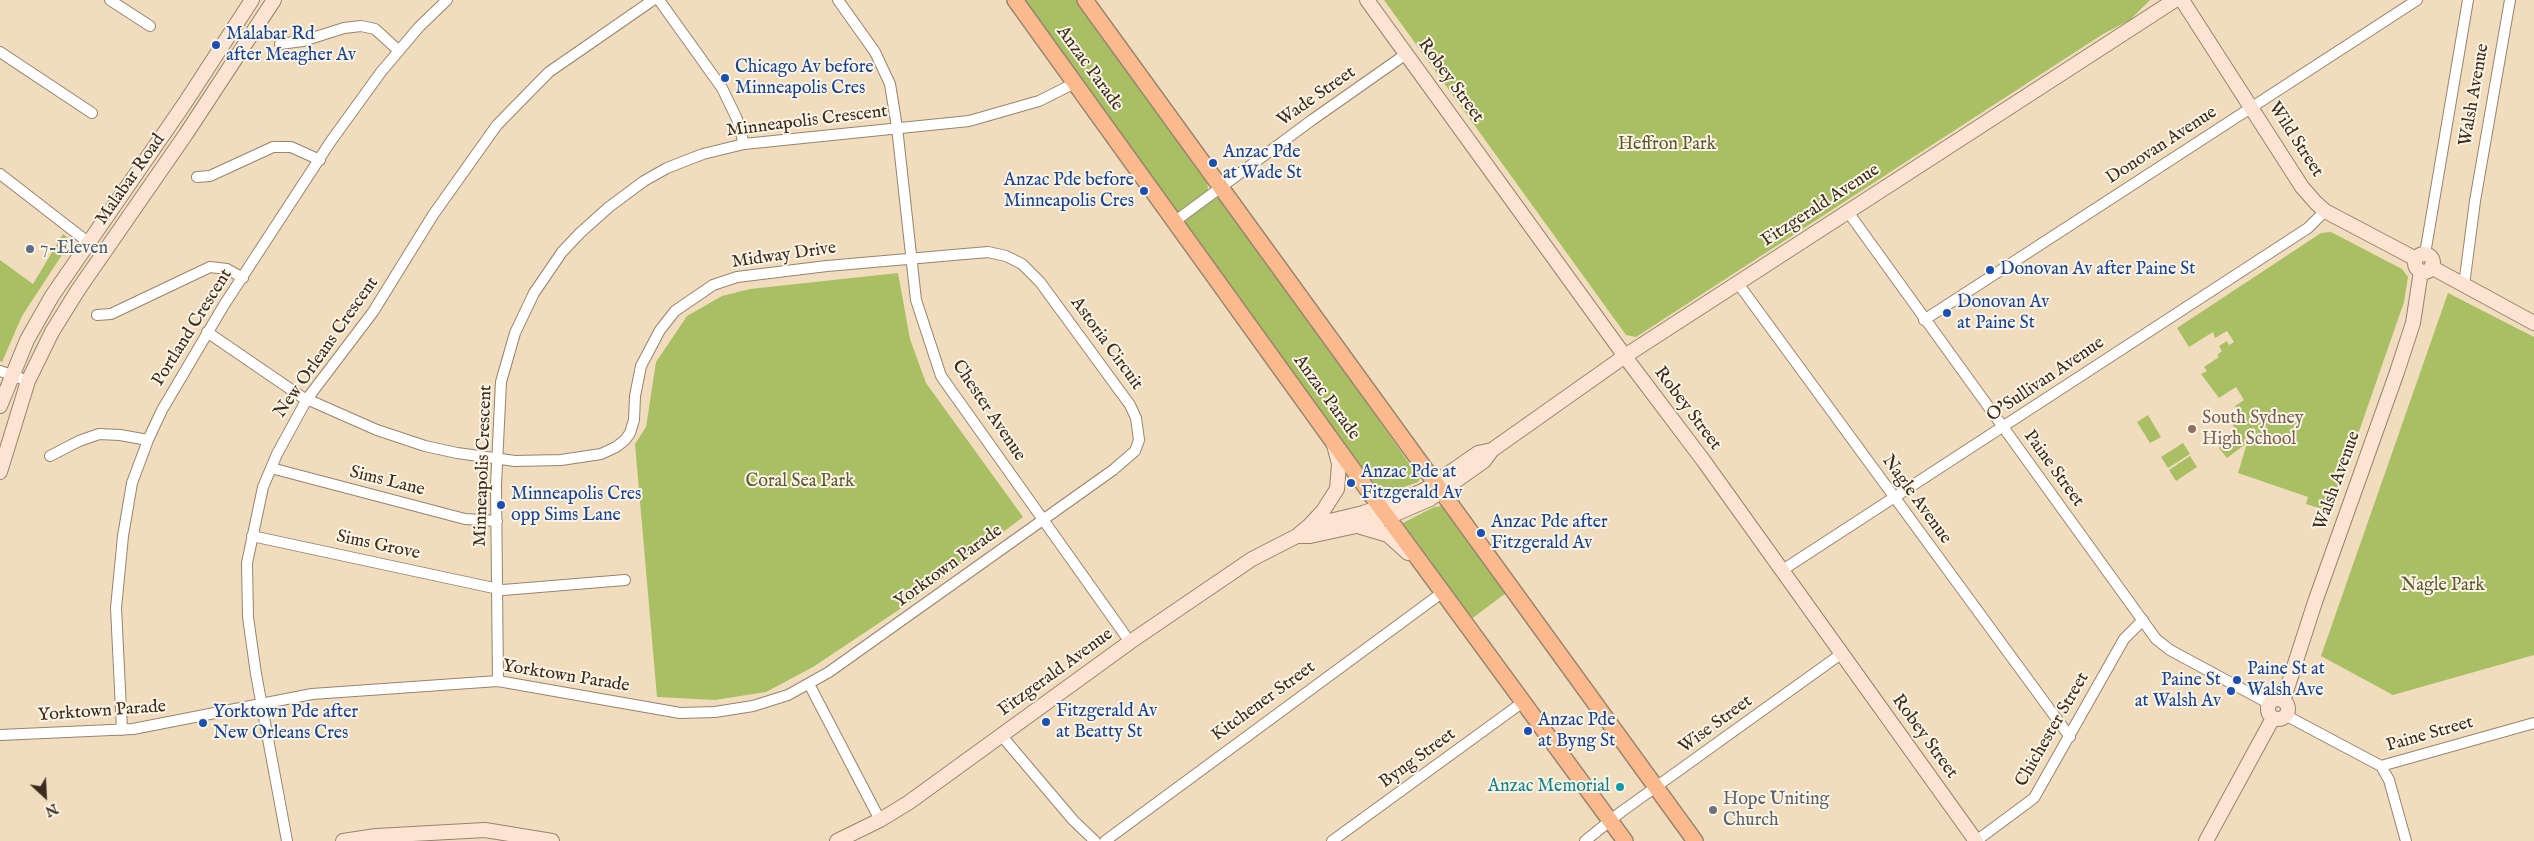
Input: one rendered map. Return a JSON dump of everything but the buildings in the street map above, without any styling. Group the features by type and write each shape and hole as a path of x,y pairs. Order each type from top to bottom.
{"main road":[{"name":"Anzac Parade","path":"1015,0 1174,222 1332,437 1384,513 1625,841"},
{"path":"1085,0 1437,488 1695,841"}],"street":[{"path":"110,0 150,26"},
{"name":"Malabar Road","path":"0,406 6,373 52,296 175,119 252,0"},
{"name":"Malabar Road","path":"0,472 28,381 52,332 102,253 181,142 274,0"},
{"name":"Portland Crescent","path":"122,730 116,608 122,536 132,483 148,440 162,410 208,332 320,160 376,80 399,51 419,27 447,0"},
{"name":"New Orleans Crescent","path":"287,841 248,617 247,562 263,486 307,399 373,312 433,215 497,125 549,72 653,0"},
{"path":"659,0 722,88 737,119 744,144"},
{"name":"Chester Avenue","path":"838,0 876,52 890,84 897,128 916,300 926,336 941,376 1130,642"},
{"name":"Robey Street","path":"1367,0 1976,841"},
{"name":"Fitzgerald Avenue","path":"1297,536 1310,536 1356,526 1384,513 1421,491 1437,488 1478,453 1492,450 1625,356 1737,282 2175,0"},
{"name":"Wild Street","path":"2182,0 2302,187 2325,211 2534,323"},
{"name":"Donovan Avenue","path":"1924,320 2418,0"},
{"name":"Walsh Avenue","path":"2206,841 2278,710 2413,323 2427,265 2468,0"},
{"name":"Walsh Avenue","path":"2460,282 2476,201 2510,0"},
{"path":"280,44 303,41 344,28 361,26 375,29 399,51"},
{"path":"0,52 92,113"},
{"name":"Wade Street","path":"1174,222 1406,54"},
{"name":"Minneapolis Crescent","path":"498,681 497,457 499,394 507,358 534,293 562,252 593,220 644,181 667,168 703,154 744,144 969,121 1008,112 1039,101 1075,83"},
{"path":"196,177 210,176 273,147 291,147 320,160"},
{"path":"0,174 102,253"},
{"name":"O'Sullivan Avenue","path":"1781,571 2308,228 2325,211"},
{"name":"Paine Street","path":"1848,212 1924,320 2164,646 2381,766 2534,723"},
{"name":"Astoria Circuit","path":"911,258 988,252 1006,256 1022,264 1040,282 1130,405 1138,428 1139,440 1135,451 1113,470 1042,520"},
{"name":"Midway Drive","path":"208,332 307,399 351,421 425,446 515,460 561,460 601,454 616,447 624,440 632,427 635,396 642,366 660,330 675,311 713,286 737,277 911,258"},
{"path":"97,315 112,314 210,267 227,269 243,278"},
{"name":"Nagle Avenue","path":"1737,282 2070,737"},
{"path":"6,373 28,381"},
{"path":"50,456 99,434 120,435 148,440"},
{"path":"1309,526 1323,511 1337,489 1339,464 1332,437"},
{"name":"Sims Lane","path":"271,468 465,519 497,521"},
{"name":"Fitzgerald Avenue","path":"837,841 880,820 1130,642 1252,559 1297,536 1309,526 1384,513"},
{"name":"Yorktown Parade","path":"0,735 122,730 166,725 262,704 337,692 498,681 664,711 697,713 753,706 788,695 809,684 1042,520"},
{"path":"1356,526 1378,531 1392,538 1439,586"},
{"name":"Sims Grove","path":"252,536 498,589 625,580"},
{"name":"Kitchener Street","path":"1105,841 1439,586"},
{"name":"Chichester Street","path":"1976,841 2034,798 2124,638 2143,620"},
{"name":"Wise Street","path":"1585,841 1841,654"},
{"path":"809,684 880,820"},
{"name":"Byng Street","path":"1332,841 1523,702"},
{"path":"1001,735 1054,798 1095,841"},
{"path":"2381,766 2389,780 2406,841"},
{"path":"343,841 376,836 485,830 552,841"}],"green space":[{"path":"1020,0 1079,0 1207,178 1208,190 1178,212 1172,209"},
{"name":"Heffron Park","path":"1384,0 2150,0 2130,20 2103,34 1636,337 1626,335"},
{"path":"1216,198 1224,199 1420,479 1418,482 1382,495 1377,491 1186,229 1186,219"},
{"path":"2331,232 2402,269 2408,277 2404,302 2331,512 2306,504 2308,497 2238,473 2247,443 2227,458 2219,448 2238,434 2230,420 2240,413 2235,406 2244,400 2236,387 2219,398 2201,374 2207,371 2204,367 2219,357 2217,355 2222,351 2219,346 2227,341 2229,345 2234,342 2227,331 2215,338 2213,332 2189,347 2177,328 2321,233"},
{"path":"63,234 71,241 22,316 2,362 0,361 0,260 33,284"},
{"name":"Coral Sea Park","path":"898,273 910,339 926,383 1023,517 915,599 813,667 766,692 715,700 657,697 635,444 646,427 656,362 687,316 722,296 750,289"},
{"name":"Nagle Park","path":"2448,293 2534,337 2534,655 2393,695 2321,656"},
{"path":"2148,415 2161,437 2150,443 2137,422"},
{"path":"2183,443 2190,454 2168,468 2161,457"},
{"path":"2190,456 2197,467 2176,481 2169,470"},
{"path":"1442,506 1506,593 1470,620 1401,524 1434,507"}],"place":[{"name":"Malabar Rd after Meagher Av","path":"216,45"},
{"name":"Chicago Av before Minneapolis Cres","path":"725,78"},
{"name":"Anzac Pde at Wade St","path":"1213,163"},
{"name":"Anzac Pde before Minneapolis Cres","path":"1144,191"},
{"name":"7-Eleven","path":"30,249"},
{"name":"Donovan Av after Paine St","path":"1990,270"},
{"name":"Donovan Av at Paine St","path":"1947,313"},
{"name":"South Sydney High School","path":"2192,429"},
{"name":"Anzac Pde at Fitzgerald Av","path":"1351,483"},
{"name":"Minneapolis Cres opp Sims Lane","path":"501,505"},
{"name":"Anzac Pde after Fitzgerald Av","path":"1481,533"},
{"name":"Paine St at Walsh Ave","path":"2237,680"},
{"name":"Paine St at Walsh Av","path":"2231,691"},
{"name":"Fitzgerald Av at Beatty St","path":"1046,722"},
{"name":"Yorktown Pde after New Orleans Cres","path":"203,723"},
{"name":"Anzac Pde at Byng St","path":"1528,731"},
{"name":"Anzac Memorial","path":"1620,787"},
{"name":"Hope Uniting Church","path":"1713,810"}]}
